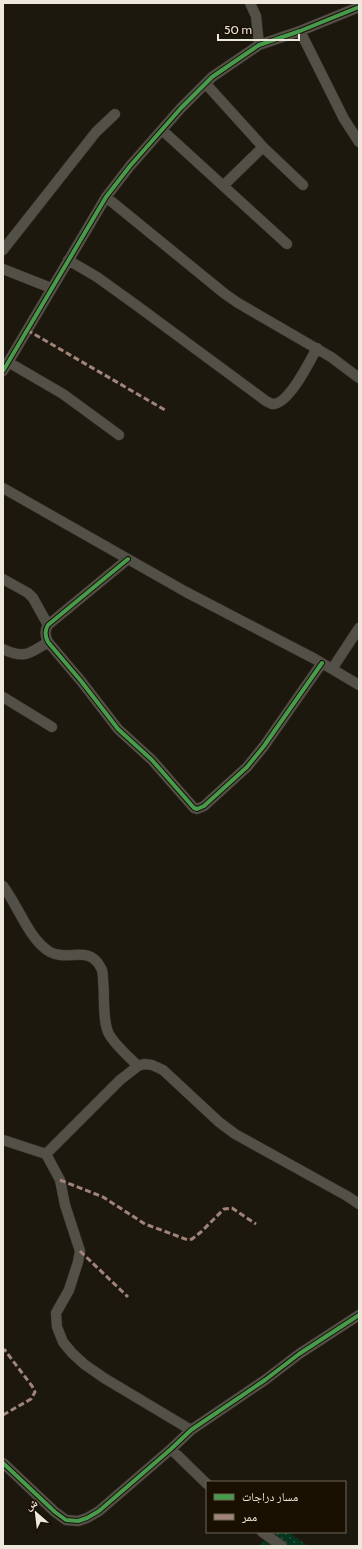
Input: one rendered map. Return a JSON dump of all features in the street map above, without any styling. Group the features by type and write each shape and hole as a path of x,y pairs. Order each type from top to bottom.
{"street":[{"path":"250,3 256,16 259,45"},
{"path":"119,436 63,394 5,367 106,197 130,166 181,108 226,66 259,45 300,31 359,7"},
{"path":"300,31 344,120 359,142"},
{"path":"206,84 263,147 303,185"},
{"path":"3,250 96,132 115,114"},
{"path":"162,130 287,244"},
{"path":"223,186 263,147"},
{"path":"106,197 225,294 317,348 359,378"},
{"path":"68,260 120,293 272,404 277,403 286,397 294,387 317,348"},
{"path":"3,269 52,288"},
{"path":"3,488 186,592 322,663 359,685"},
{"path":"128,559 48,625 45,630 48,642 81,681 118,729 152,760 194,808 197,809 204,806 247,767 264,746 322,663"},
{"path":"3,579 28,593 33,598 48,625"},
{"path":"332,669 359,628"},
{"path":"3,649 13,654 24,655 33,652 48,642"},
{"path":"3,697 52,727"},
{"path":"3,886 32,934 42,946 51,952 60,955 92,956 102,969 106,1023 110,1034 138,1066"},
{"path":"46,1154 120,1080 138,1066 144,1064 164,1070 219,1122 235,1134 359,1204"},
{"path":"3,1140 46,1154 60,1180 65,1205 80,1251 69,1290 56,1313 57,1327 63,1342 84,1364 104,1378 191,1430"},
{"path":"3,1463 55,1512 66,1520 78,1521 87,1518 99,1511 191,1430 265,1380 299,1354 359,1315"},
{"path":"171,1449 206,1483"},
{"path":"263,1533 282,1546"}],"green space":[{"path":"274,1533 289,1533 308,1546 258,1546"}],"marked path":[{"path":"27,330 165,410"},
{"path":"60,1180 103,1197 145,1224 188,1240 192,1239 201,1232 224,1209 232,1208 256,1224"},
{"path":"80,1251 128,1297"},
{"path":"3,1415 31,1399 35,1392 4,1349"}],"cycle path":[{"path":"3,371 106,197 130,166 181,108 212,77 259,45 300,31 359,7"},
{"path":"128,559 48,625 45,631 46,638 118,729 152,760 194,808 197,809 204,806 247,767 264,746 322,663"},
{"path":"3,1463 55,1512 66,1520 78,1521 87,1518 99,1511 191,1430 265,1380 299,1354 359,1315"}]}
